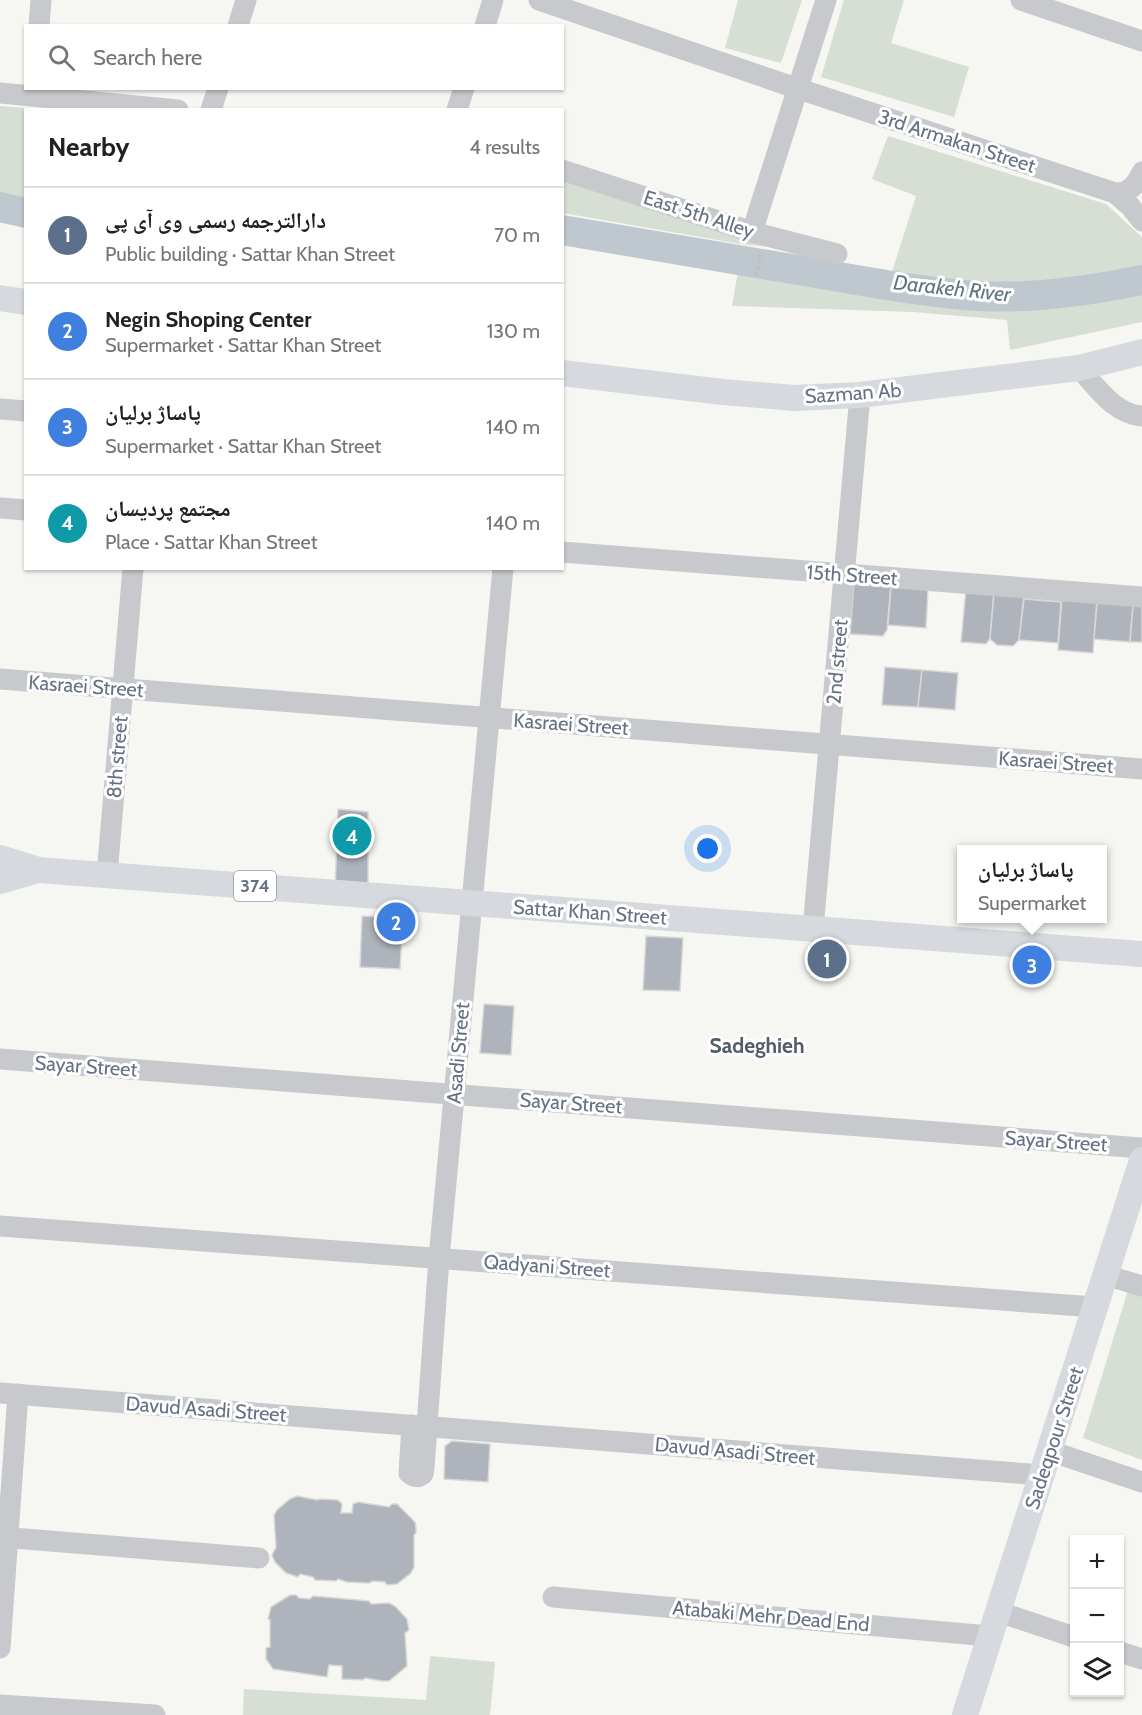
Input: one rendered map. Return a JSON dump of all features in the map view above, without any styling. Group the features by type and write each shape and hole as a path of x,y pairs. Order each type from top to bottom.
{"main road":[{"path":"0,298 24,302"},
{"name":"Sazman Ab","path":"564,373 794,398 860,395 1079,368 1142,352"},
{"path":"0,858 38,870"},
{"path":"0,881 38,870"},
{"name":"Sattar Khan Street","path":"38,870 1142,954"},
{"name":"Sadeqpour Street","path":"965,1715 1142,1160"}],"street":[{"path":"39,24 41,0"},
{"path":"239,24 246,0"},
{"path":"486,24 493,0"},
{"name":"3rd Armakan Street","path":"539,0 1115,193"},
{"path":"757,240 826,0"},
{"path":"1021,0 1142,41"},
{"path":"213,108 217,90"},
{"path":"458,108 463,90"},
{"path":"0,93 34,93 161,108"},
{"name":"East 5th Alley","path":"564,171 757,240 837,255"},
{"path":"1115,193 1129,191 1137,183 1142,172"},
{"path":"1115,193 1142,220"},
{"path":"1079,368 1119,409 1142,416"},
{"name":"2nd street","path":"813,929 860,395"},
{"path":"0,409 24,411"},
{"path":"0,508 24,510"},
{"name":"15th Street","path":"564,552 1142,597"},
{"name":"8th street","path":"107,874 133,570"},
{"name":"Asadi Street","path":"420,1426 439,1258 503,570"},
{"name":"Kasraei Street","path":"0,680 1142,769"},
{"name":"Sayar Street","path":"0,1059 1142,1148"},
{"name":"Qadyani Street","path":"0,1226 1095,1307"},
{"path":"1105,1275 1142,1286"},
{"path":"0,1648 9,1394"},
{"name":"Davud Asadi Street","path":"9,1394 1042,1475"},
{"path":"1050,1451 1142,1482"},
{"path":"4,1538 259,1558"},
{"name":"Atabaki Mehr Dead End","path":"552,1597 989,1636"},
{"path":"999,1612 1070,1636"},
{"path":"1124,1654 1142,1659"},
{"path":"0,1705 143,1715"}],"path":[{"path":"756,275 757,240"}],"shaded area":[{"path":"738,0 802,0 781,63 725,48"},
{"path":"844,0 904,0 891,43 969,67 954,117 821,77"},
{"path":"0,106 26,108 24,108 24,205 0,199"},
{"path":"888,136 1106,204 1142,237 1142,273 1086,283 982,288 892,272 916,196 872,179"},
{"path":"564,179 808,251 740,244 564,213"},
{"path":"739,265 971,300 1116,294 1142,288 1142,322 1010,350 1007,320 913,312 732,306"},
{"path":"1128,1290 1142,1294 1142,1460 1083,1438"},
{"path":"430,1656 495,1662 490,1715 243,1715 244,1689 426,1700"}],"building":[{"path":"854,583 891,585 887,630 883,636 850,634"},
{"path":"891,586 928,589 926,628 888,625"},
{"path":"966,589 994,592 990,639 986,644 961,642"},
{"path":"994,593 1024,595 1019,640 1013,646 997,645 990,639"},
{"path":"1062,597 1097,600 1093,653 1058,650"},
{"path":"1024,599 1061,602 1058,643 1019,640"},
{"path":"1097,603 1133,605 1130,642 1094,639"},
{"path":"1133,605 1142,605 1142,642 1130,642"},
{"path":"885,667 922,670 918,707 882,705"},
{"path":"922,670 958,673 955,710 918,707"},
{"path":"338,809 368,812 368,895 335,892"},
{"path":"362,916 403,918 400,969 360,967"},
{"path":"646,936 683,938 680,991 643,990"},
{"path":"484,1004 514,1006 511,1055 480,1053"},
{"path":"452,1441 490,1444 488,1482 444,1479 445,1446"},
{"path":"297,1496 317,1500 338,1500 342,1504 341,1513 352,1513 353,1504 358,1502 389,1507 397,1504 415,1522 414,1567 411,1573 397,1584 387,1585 385,1582 373,1581 369,1583 347,1582 338,1579 336,1581 315,1580 313,1577 300,1574 298,1577 286,1573 275,1562 272,1555 276,1547 274,1515 290,1499"},
{"path":"290,1595 310,1599 313,1596 369,1601 371,1604 389,1603 395,1606 407,1619 409,1630 405,1633 407,1666 389,1681 365,1678 363,1680 342,1679 342,1666 329,1665 327,1677 273,1669 266,1659 266,1648 270,1647 270,1620 268,1619 271,1607"}],"waterway":[{"name":"Darakeh River","path":"0,207 24,213"},
{"name":"Darakeh River","path":"564,230 756,263"},
{"name":"Darakeh River","path":"762,264 897,287 999,297 1061,293 1142,280"}],"place":[{"name":"مجتمع پردیسان","path":"352,836"},
{"name":"Negin Shoping Center","path":"396,922"},
{"name":"دارالترجمه رسمی وی آی پی","path":"827,959"},
{"name":"پاساژ برلیان","path":"1032,965"}],"district":[{"name":"Sadeghieh","path":"757,1045"}]}
